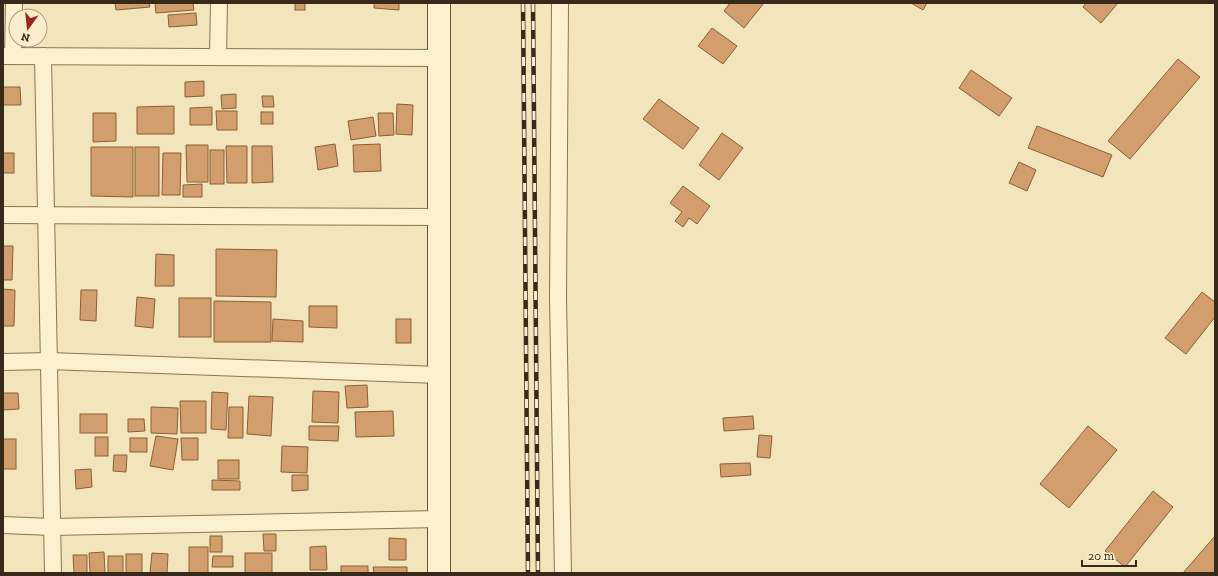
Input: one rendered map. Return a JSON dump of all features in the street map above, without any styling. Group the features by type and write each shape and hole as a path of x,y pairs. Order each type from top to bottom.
{"street":[{"path":"14,3 8,56 439,58"},
{"path":"218,57 219,3"},
{"path":"439,3 439,573"},
{"path":"560,3 558,299 563,573"},
{"path":"43,56 53,573"},
{"path":"3,215 439,217"},
{"path":"3,362 49,361 439,375"},
{"path":"3,525 52,526 439,519"}],"building":[{"path":"115,3 149,3 150,7 116,10"},
{"path":"155,3 193,3 194,10 156,13"},
{"path":"295,3 305,3 305,10 295,10"},
{"path":"374,3 399,3 399,10 374,8"},
{"path":"730,3 764,3 744,28 724,11"},
{"path":"911,3 927,3 923,10"},
{"path":"1086,3 1118,3 1101,23 1083,7"},
{"path":"196,13 197,25 169,27 168,15"},
{"path":"712,28 737,46 723,64 698,46"},
{"path":"1178,59 1200,77 1130,159 1108,141"},
{"path":"971,70 1012,98 999,116 959,88"},
{"path":"204,81 204,96 185,97 185,82"},
{"path":"3,87 20,87 21,105 3,105"},
{"path":"236,94 236,108 222,109 221,95"},
{"path":"262,96 273,96 274,107 263,107"},
{"path":"659,99 699,128 683,149 643,119"},
{"path":"397,104 413,105 412,135 396,134"},
{"path":"174,106 174,134 137,134 137,107"},
{"path":"212,107 212,125 190,125 190,108"},
{"path":"216,111 237,111 237,130 217,130"},
{"path":"261,112 273,112 273,124 261,124"},
{"path":"93,113 116,113 116,141 93,142"},
{"path":"378,113 393,113 394,135 379,136"},
{"path":"373,117 376,136 351,140 348,121"},
{"path":"1037,126 1112,155 1103,177 1028,148"},
{"path":"722,133 743,148 719,180 699,165"},
{"path":"335,144 338,166 318,170 315,147"},
{"path":"380,144 381,171 354,172 353,145"},
{"path":"186,145 208,145 208,182 187,182"},
{"path":"226,146 247,146 247,183 227,183"},
{"path":"252,146 272,146 273,182 252,183"},
{"path":"91,147 133,147 133,197 91,196"},
{"path":"135,147 159,147 159,196 135,196"},
{"path":"210,150 224,150 224,184 210,184"},
{"path":"3,153 14,153 14,173 3,173"},
{"path":"163,153 181,153 180,195 162,195"},
{"path":"1019,162 1036,170 1027,191 1009,183"},
{"path":"202,184 202,197 183,197 183,185"},
{"path":"683,186 710,206 697,224 689,218 683,227 675,221 682,212 670,203"},
{"path":"3,246 13,246 12,280 3,280"},
{"path":"216,249 277,250 276,297 216,296"},
{"path":"156,254 174,255 174,286 155,286"},
{"path":"3,289 15,290 14,326 3,326"},
{"path":"81,290 97,290 96,321 80,320"},
{"path":"1202,292 1215,302 1215,317 1186,354 1165,338"},
{"path":"137,297 155,299 153,328 135,326"},
{"path":"179,298 211,298 211,337 179,337"},
{"path":"214,301 271,302 271,342 214,342"},
{"path":"309,306 337,306 337,328 309,327"},
{"path":"273,319 303,321 303,342 272,341"},
{"path":"396,319 411,319 411,343 396,343"},
{"path":"367,385 368,407 347,408 345,386"},
{"path":"313,391 339,392 338,423 312,422"},
{"path":"212,392 228,393 226,430 211,429"},
{"path":"3,393 18,393 19,409 3,410"},
{"path":"249,396 273,397 271,436 247,434"},
{"path":"180,401 206,401 206,433 181,433"},
{"path":"151,407 178,408 177,434 151,433"},
{"path":"229,407 243,407 243,438 228,438"},
{"path":"393,411 394,436 356,437 355,412"},
{"path":"80,414 107,414 107,433 80,433"},
{"path":"753,416 754,429 724,431 723,418"},
{"path":"128,419 144,419 145,431 128,432"},
{"path":"309,426 339,426 338,441 309,440"},
{"path":"1088,426 1117,450 1069,508 1040,484"},
{"path":"759,435 772,436 770,458 757,457"},
{"path":"156,436 178,439 173,470 150,466"},
{"path":"95,437 108,437 108,456 95,456"},
{"path":"130,438 147,438 147,452 130,452"},
{"path":"181,438 198,438 198,460 182,460"},
{"path":"3,439 16,439 16,469 3,469"},
{"path":"282,446 308,447 307,473 281,472"},
{"path":"114,455 127,455 126,472 113,471"},
{"path":"218,460 239,460 239,479 218,479"},
{"path":"750,463 751,475 721,477 720,464"},
{"path":"91,469 92,487 76,489 75,470"},
{"path":"292,475 308,475 308,490 292,491"},
{"path":"212,480 240,481 240,490 212,490"},
{"path":"1153,491 1173,507 1125,567 1105,551"},
{"path":"263,534 276,534 276,551 264,551"},
{"path":"210,536 222,536 222,552 210,552"},
{"path":"1215,536 1215,573 1183,573"},
{"path":"389,538 406,539 406,560 389,560"},
{"path":"326,546 327,570 310,570 310,547"},
{"path":"189,547 208,547 208,573 189,573"},
{"path":"104,552 105,573 90,573 89,553"},
{"path":"152,553 168,554 167,573 150,573"},
{"path":"245,553 272,553 272,573 245,573"},
{"path":"126,554 142,554 142,573 126,573"},
{"path":"73,555 87,555 87,573 74,573"},
{"path":"108,556 123,556 123,573 108,573"},
{"path":"213,556 233,556 233,567 212,567"},
{"path":"341,566 368,566 368,573 341,573"},
{"path":"373,567 407,567 407,573 374,573"}],"railway":[{"path":"523,3 528,573"},
{"path":"533,3 538,573"}]}
